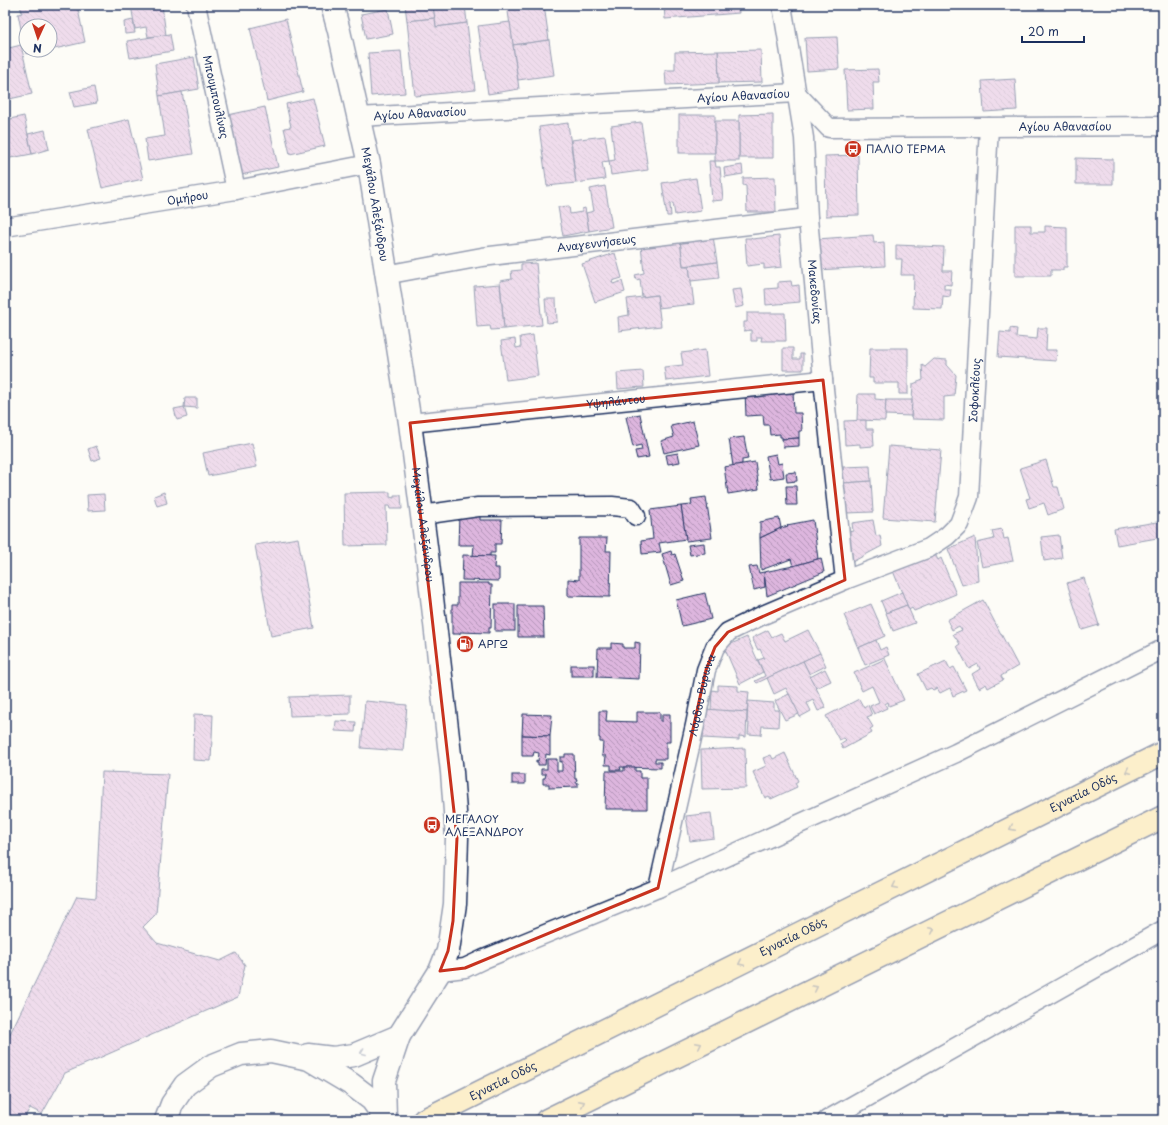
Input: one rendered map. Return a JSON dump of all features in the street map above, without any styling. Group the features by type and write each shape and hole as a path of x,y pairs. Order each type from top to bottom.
{"highway":[{"name":"Εγνατία Οδός","path":"424,1120 1163,753"},
{"path":"547,1120 1163,816"}],"street":[{"name":"Μπουμπουλίνας","path":"196,5 236,190"},
{"name":"Μεγάλου Αλεξάνδρου","path":"332,5 368,164 410,423 452,772 457,838 457,876 453,922 448,951 440,972 399,1036 384,1081 386,1119"},
{"name":"Μακεδονίας","path":"782,5 804,138 808,218 823,380 845,580"},
{"name":"Αγίου Αθανασίου","path":"358,117 796,93 829,128 1163,126"},
{"name":"Σοφοκλέους","path":"845,580 929,548 947,536 959,524 969,497 989,127"},
{"path":"804,138 829,128"},
{"name":"Ομήρου","path":"5,227 236,190 368,164"},
{"name":"Αναγεννήσεως","path":"385,275 482,257 808,218"},
{"name":"Υψηλάντου","path":"410,423 823,380"},
{"path":"422,515 478,507 612,506 631,508 636,516"},
{"name":"Λόρδου Βύρωνα","path":"658,888 706,670 715,647 728,632 763,615 845,580"},
{"path":"440,972 465,968 658,888 956,754 1163,649"},
{"path":"827,1120 1159,936"},
{"path":"166,1120 172,1104 185,1085 211,1066 241,1054 271,1052 333,1058 354,1055 399,1036"},
{"path":"271,1052 309,1059 351,1084 372,1100 386,1119"}],"highlighted area":[{"path":"823,380 845,580 728,632 715,647 706,670 658,888 465,968 440,971 448,951 453,921 457,838 410,423"}],"building":[{"path":"20,5 46,5 46,7 55,5 77,5 85,42 58,48 58,18 19,18 18,14 22,13"},
{"path":"131,5 162,5 166,35 148,37 146,27 135,29"},
{"path":"405,5 433,5 435,18 407,21"},
{"path":"433,5 465,5 467,23 436,27"},
{"path":"507,5 544,5 549,40 513,45"},
{"path":"664,5 738,5 739,13 665,19"},
{"path":"388,9 393,34 366,39 361,14"},
{"path":"435,18 436,27 467,23 475,90 415,96 407,21"},
{"path":"286,19 303,92 267,101 250,28"},
{"path":"133,20 135,33 125,34 124,22"},
{"path":"510,22 519,89 488,94 478,26"},
{"path":"170,34 173,51 130,58 127,41"},
{"path":"837,37 839,69 807,71 805,38"},
{"path":"549,40 554,75 518,80 513,45"},
{"path":"18,46 18,58 24,58 32,94 5,100 5,49"},
{"path":"761,50 762,82 719,83 718,51"},
{"path":"401,51 405,93 371,96 368,53"},
{"path":"718,51 719,83 666,85 665,70 675,70 675,52"},
{"path":"194,57 199,89 159,96 155,64"},
{"path":"878,69 879,82 873,82 874,109 847,110 845,70"},
{"path":"1015,79 1017,110 984,112 982,81"},
{"path":"94,87 97,103 74,107 70,92"},
{"path":"182,92 193,154 148,161 145,139 165,136 159,96"},
{"path":"313,98 325,146 290,154 284,128 291,127 286,104"},
{"path":"265,107 278,167 241,175 228,115"},
{"path":"773,114 773,158 739,158 739,115"},
{"path":"679,115 715,115 715,153 679,153"},
{"path":"24,116 32,154 5,159 5,120"},
{"path":"129,119 143,179 102,188 88,129"},
{"path":"715,121 739,121 739,161 715,161"},
{"path":"641,122 648,170 611,175 609,161 615,160 611,126"},
{"path":"568,123 576,183 547,186 539,127"},
{"path":"45,130 49,149 32,154 28,134"},
{"path":"605,136 609,161 602,162 605,179 576,183 571,140"},
{"path":"858,155 859,215 826,216 825,156"},
{"path":"1076,158 1113,159 1113,184 1076,184"},
{"path":"709,161 715,161 716,167 720,167 723,200 712,201"},
{"path":"742,165 743,174 725,177 724,168"},
{"path":"775,177 776,212 747,212 746,186 743,185 743,178"},
{"path":"696,178 701,211 675,215 673,203 670,204 671,216 667,216 662,183"},
{"path":"605,186 612,227 589,231 586,213 594,211 590,189"},
{"path":"569,206 570,214 582,212 582,209 585,208 589,231 563,236 558,207"},
{"path":"1015,225 1031,225 1031,232 1045,232 1045,226 1067,227 1067,267 1063,267 1063,270 1051,270 1051,276 1015,276"},
{"path":"873,235 874,243 884,242 885,266 818,270 817,239"},
{"path":"713,236 717,262 683,266 680,240"},
{"path":"779,236 782,267 764,269 764,264 747,266 745,238 752,239"},
{"path":"680,240 683,266 689,266 694,304 658,308 657,295 642,297 640,279 636,280 635,275 644,273 641,245"},
{"path":"896,245 944,247 943,271 952,271 951,285 944,284 944,289 951,289 950,297 943,296 942,309 913,308 914,275 901,275 902,259 896,259"},
{"path":"615,253 622,278 612,281 613,284 622,281 625,292 595,302 582,264"},
{"path":"717,262 719,278 691,281 689,266"},
{"path":"536,263 542,325 504,329 500,281 512,279 511,271 521,270 521,264"},
{"path":"791,281 792,286 799,285 800,302 766,305 765,289 778,288 778,282"},
{"path":"500,284 504,329 491,330 490,326 477,327 474,286"},
{"path":"741,289 744,306 735,308 732,290"},
{"path":"657,295 661,326 619,331 618,317 629,315 627,299"},
{"path":"545,299 556,299 557,322 547,323"},
{"path":"747,313 785,313 786,341 761,341 762,337 757,337 757,341 751,341 751,330 744,331 744,322 747,322"},
{"path":"1010,328 1017,329 1016,337 1037,339 1038,328 1047,328 1046,350 1057,350 1056,361 998,357 1000,332 1010,333"},
{"path":"533,335 538,376 506,380 501,341 515,339 516,348 521,347 520,337"},
{"path":"783,348 793,348 793,359 800,359 800,354 803,354 803,370 783,370"},
{"path":"870,348 908,348 908,394 899,394 899,383 873,383 873,378 869,378"},
{"path":"705,350 708,376 666,381 664,367 683,365 681,353"},
{"path":"934,359 947,360 947,365 956,375 954,396 944,397 944,420 912,419 913,384 923,380 922,365 925,367"},
{"path":"643,371 644,387 618,389 617,373"},
{"path":"793,390 794,413 801,413 802,431 799,431 799,438 782,439 780,434 770,435 769,425 764,425 763,415 746,416 745,391"},
{"path":"858,394 875,394 875,399 886,400 885,421 857,420"},
{"path":"185,398 197,398 197,408 184,407"},
{"path":"886,400 912,400 911,416 885,415"},
{"path":"184,407 187,417 177,420 174,409"},
{"path":"640,414 649,457 637,459 635,451 642,450 641,445 633,447 626,417"},
{"path":"866,420 866,429 873,429 874,446 860,447 860,444 845,445 844,421"},
{"path":"693,421 699,445 664,453 661,441 674,437 671,426"},
{"path":"744,437 748,459 742,460 742,464 733,466 729,439"},
{"path":"799,438 799,446 783,447 782,439"},
{"path":"252,443 257,467 208,476 203,453"},
{"path":"96,446 101,458 92,461 88,449"},
{"path":"889,446 941,450 935,522 883,518"},
{"path":"678,453 680,462 668,464 666,455"},
{"path":"776,454 778,464 782,463 784,477 770,479 766,456"},
{"path":"1046,460 1054,487 1058,487 1064,509 1048,515 1044,503 1029,508 1026,499 1030,498 1020,468"},
{"path":"755,462 759,489 728,494 724,467"},
{"path":"870,466 871,481 844,483 843,467"},
{"path":"796,472 797,481 787,482 786,473"},
{"path":"871,481 873,512 846,513 844,483"},
{"path":"786,486 796,486 797,505 787,505"},
{"path":"164,492 167,503 157,506 154,496"},
{"path":"390,492 390,497 394,498 394,495 401,495 402,509 390,509 389,506 386,506 387,545 345,546 344,493"},
{"path":"104,494 105,510 88,511 87,495"},
{"path":"706,497 712,538 686,541 681,506 692,505 691,499"},
{"path":"681,506 686,539 659,543 661,552 642,554 641,541 653,539 650,510"},
{"path":"459,515 480,516 480,520 502,520 501,544 495,544 495,553 490,553 490,556 473,556 474,545 458,545"},
{"path":"779,518 781,528 760,538 760,522"},
{"path":"813,520 818,559 793,566 791,559 761,570 760,538 788,526 787,525"},
{"path":"873,520 876,536 880,535 882,546 852,562 848,532 853,531 852,523"},
{"path":"1163,521 1163,537 1117,545 1114,529"},
{"path":"1002,529 1004,539 1008,538 1013,561 982,567 977,543 994,539 992,531"},
{"path":"1059,535 1062,558 1044,561 1041,537"},
{"path":"975,537 978,581 962,585 948,549"},
{"path":"298,538 314,628 271,636 255,545"},
{"path":"579,538 607,538 606,551 611,551 610,597 568,596 568,579 579,580"},
{"path":"704,543 705,553 690,555 688,545"},
{"path":"671,551 672,555 675,554 684,581 671,585 662,554"},
{"path":"935,554 938,560 941,558 956,594 914,611 912,608 909,610 893,571"},
{"path":"463,555 495,556 494,568 499,568 499,581 462,580"},
{"path":"821,558 824,572 767,596 764,572"},
{"path":"757,566 759,573 764,572 765,587 754,590 749,567"},
{"path":"1084,578 1099,625 1082,630 1067,583"},
{"path":"458,583 489,583 489,585 492,585 491,628 489,628 489,633 460,632 460,634 452,634 452,605 458,605"},
{"path":"902,592 907,605 886,613 881,601"},
{"path":"705,593 711,619 682,626 676,600"},
{"path":"983,600 1018,666 1001,676 1003,680 988,688 986,684 979,688 972,674 980,669 978,664 969,669 957,646 960,644 953,634 962,630 959,626 952,630 947,620"},
{"path":"495,604 515,604 515,631 495,631"},
{"path":"871,604 885,636 858,648 844,615"},
{"path":"907,605 915,623 893,631 886,613"},
{"path":"518,606 543,606 544,637 518,637"},
{"path":"768,630 772,637 781,633 785,641 808,630 820,653 757,683 755,681 765,676 758,660 764,658 760,649 758,650 752,638"},
{"path":"747,637 763,672 740,684 724,647"},
{"path":"876,640 880,650 886,647 889,655 865,665 858,648"},
{"path":"635,642 640,643 639,679 597,677 598,648 611,648 611,643 623,644 623,648 635,648"},
{"path":"820,653 826,666 809,674 803,661"},
{"path":"885,659 904,700 889,706 888,702 885,704 887,708 874,714 870,706 879,702 872,686 862,691 854,673"},
{"path":"803,661 826,708 818,711 813,700 807,703 811,711 800,717 786,688 774,694 767,678"},
{"path":"946,661 950,669 954,667 966,690 953,696 950,688 940,693 937,688 933,690 931,688 926,690 918,674"},
{"path":"571,665 594,665 594,676 571,676"},
{"path":"825,669 831,681 816,688 810,677"},
{"path":"718,685 738,686 738,691 749,692 747,712 711,710 712,690 718,691"},
{"path":"789,694 799,714 785,720 775,701"},
{"path":"350,695 350,714 290,716 289,697"},
{"path":"859,699 864,708 868,705 872,715 867,717 873,727 870,729 872,733 843,749 840,744 846,740 844,738 839,740 826,716"},
{"path":"365,701 407,705 403,751 361,748"},
{"path":"748,701 774,703 774,710 779,710 778,727 762,726 761,735 748,734"},
{"path":"705,709 747,712 746,737 739,736 739,740 703,738"},
{"path":"599,711 607,711 606,721 637,722 637,712 660,712 660,721 662,721 662,714 670,714 670,742 666,742 666,759 655,759 655,762 661,762 661,768 620,767 621,770 611,770 611,765 605,765 606,756 602,756 603,742 600,742 599,738"},
{"path":"194,714 213,715 211,761 193,760"},
{"path":"523,714 552,715 550,736 522,735"},
{"path":"336,721 356,722 355,732 335,731"},
{"path":"522,735 550,736 550,755 546,754 545,765 538,765 538,762 536,762 536,760 538,761 539,753 534,752 533,756 522,756"},
{"path":"745,748 746,788 702,789 701,750"},
{"path":"785,753 798,781 795,783 797,787 771,799 769,796 765,798 753,772 766,766 763,758 771,755 773,759"},
{"path":"565,754 574,754 575,779 577,779 576,783 578,783 578,787 549,788 549,784 543,784 543,778 545,778 546,774 541,774 541,769 547,769 547,759 557,759 557,771 562,771 562,761 560,762 560,757 565,757"},
{"path":"624,767 635,767 635,771 640,771 640,778 647,778 647,809 605,809 606,771 624,771"},
{"path":"102,772 168,774 156,914 143,927 157,943 220,961 236,953 245,965 238,997 65,1073 42,1114 30,1108 23,1120 5,1120 5,1044 77,896 96,898"},
{"path":"512,775 525,775 525,784 512,784"},
{"path":"711,813 714,838 690,841 686,816"}],"place":[{"name":"ΠΑΛΙΟ ΤΕΡΜΑ","path":"853,149"},
{"name":"ΑΡΓΩ","path":"465,644"},
{"name":"ΜΕΓΑΛΟΥ ΑΛΕΞΑΝΔΡΟΥ","path":"432,825"}]}
